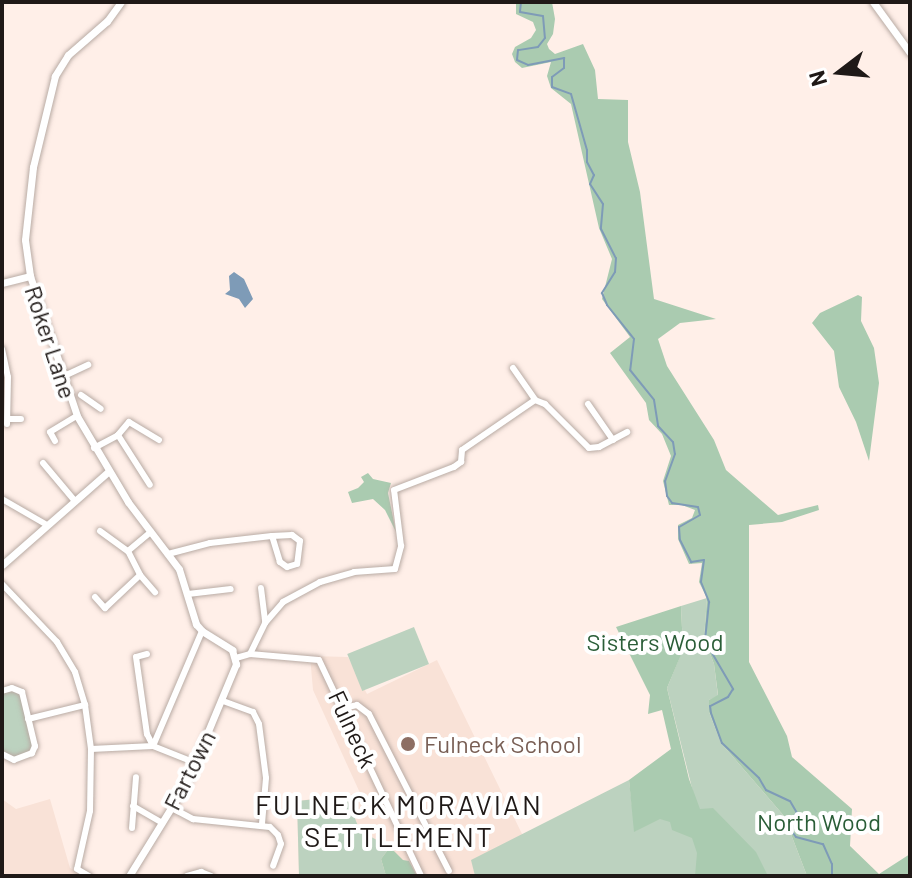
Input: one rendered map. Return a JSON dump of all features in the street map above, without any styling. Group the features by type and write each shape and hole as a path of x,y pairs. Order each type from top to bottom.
{"street":[{"name":"Roker Lane","path":"121,2 107,21 68,55 55,76 33,167 25,240 30,276 62,377 76,399 77,416 108,472 179,569 202,631"},
{"path":"873,2 910,53"},
{"path":"2,283 30,276"},
{"path":"2,349 8,377 8,422 21,419"},
{"path":"62,377 88,365"},
{"path":"513,368 535,400 545,404 589,448 627,432"},
{"path":"76,399 101,409"},
{"path":"250,654 265,623 283,602 320,582 354,572 395,569 401,546 394,490 454,467 461,462 462,450 535,400"},
{"path":"588,404 613,440"},
{"path":"50,432 77,416"},
{"path":"94,448 118,435 129,422 159,440"},
{"path":"45,424 55,441"},
{"path":"118,435 150,485"},
{"path":"43,463 74,500"},
{"path":"2,565 108,472"},
{"path":"2,499 47,525"},
{"path":"100,531 128,551 140,575 155,592"},
{"path":"128,551 151,532"},
{"path":"168,554 210,543 272,536 298,538 301,550 297,564 287,567 280,562 272,536"},
{"path":"95,597 106,610 140,575"},
{"path":"2,584 57,642 75,672 85,705 91,749 90,811 77,869 89,876"},
{"path":"261,588 265,623"},
{"path":"188,594 231,589"},
{"path":"153,746 202,631 224,644 236,658"},
{"path":"147,654 136,657 147,734 153,746"},
{"name":"Fulneck","path":"236,658 250,654 319,660 421,876"},
{"name":"Fartown","path":"129,876 196,763 223,701 236,658"},
{"path":"2,691 18,688 35,746 32,753 14,760 2,754"},
{"path":"223,701 253,712 259,724 266,778 262,824"},
{"path":"28,719 85,705"},
{"path":"343,708 357,705 369,714 449,871"},
{"path":"91,749 153,746 196,763"},
{"path":"132,828 136,777"},
{"path":"133,806 162,823"},
{"path":"172,808 193,819 262,824 278,835 281,844 274,861"},
{"path":"187,876 201,872 211,876"}],"shaded area":[{"name":"Fulneck School","path":"310,656 348,657 367,694 437,660 523,836 472,860 475,876 417,876 409,861 381,859 386,876 299,876 297,801 360,793 313,690"},
{"path":"2,799 16,809 50,799 70,868 82,874 2,876"}],"green space":[{"name":"North Wood","path":"516,2 552,2 555,19 553,34 547,44 549,49 555,54 583,44 595,70 598,99 628,100 628,142 640,192 654,299 716,319 680,323 658,339 667,366 714,440 726,470 778,515 818,505 819,510 782,522 749,525 749,662 787,736 792,757 852,809 850,846 879,874 910,854 910,876 807,876 784,816 721,743 709,712 709,700 718,695 714,664 704,638 707,598 699,582 702,563 689,564 678,539 678,525 692,518 695,510 682,505 669,505 663,481 671,456 662,434 649,420 646,403 610,353 630,337 602,299 612,259 599,228 571,104 551,88 547,76 551,62 522,68 515,62 512,54 515,47 531,38 536,30 533,22 516,14"},
{"path":"858,295 862,297 861,321 874,348 879,383 869,461 856,422 839,387 834,351 812,323 820,313"},
{"path":"368,473 373,479 391,483 388,493 396,532 385,510 373,499 352,503 348,492 358,488 364,482 361,477"},
{"path":"707,598 704,638 714,664 718,696 709,700 709,712 721,743 784,816 807,876 475,876 471,860 629,780 635,831 694,796 667,688 683,649 681,606"},
{"name":"Sisters Wood","path":"681,606 683,650 667,688 689,779 700,809 713,808 756,852 768,876 695,876 697,853 692,838 672,830 670,822 660,819 634,832 629,780 671,749 662,710 648,714 650,695 616,627"},
{"path":"414,627 429,664 362,691 347,654"},
{"path":"18,688 35,746 32,753 14,760 2,754 2,691"},
{"path":"346,796 360,831 390,847 381,859 386,876 299,876 297,801"},
{"path":"390,847 403,860 409,861 417,876 386,876 381,859"}],"water":[{"path":"234,272 244,279 253,299 245,308 239,299 225,294 230,290 229,276"}],"waterway":[{"path":"521,2 520,12 543,16 545,38 538,47 518,50 517,60 528,65 564,58 564,68 552,77 552,87 571,94 587,150 587,162 594,175 590,184 603,204 601,229 616,258 615,272 602,293 607,305 634,339 630,370 654,400 658,426 673,442 675,454 665,481 667,496 672,503 698,507 700,515 679,527 680,540 691,562 704,560 701,582 709,602 705,641 733,689 728,697 710,706 711,713 722,743 759,778 766,790 790,801 797,813 790,820 790,829 796,837 823,844 832,864 832,876"}],"place":[{"name":"Fulneck School","path":"408,744"}],"district":[{"name":"FULNECK MORAVIAN SETTLEMENT","path":"399,820"}]}
